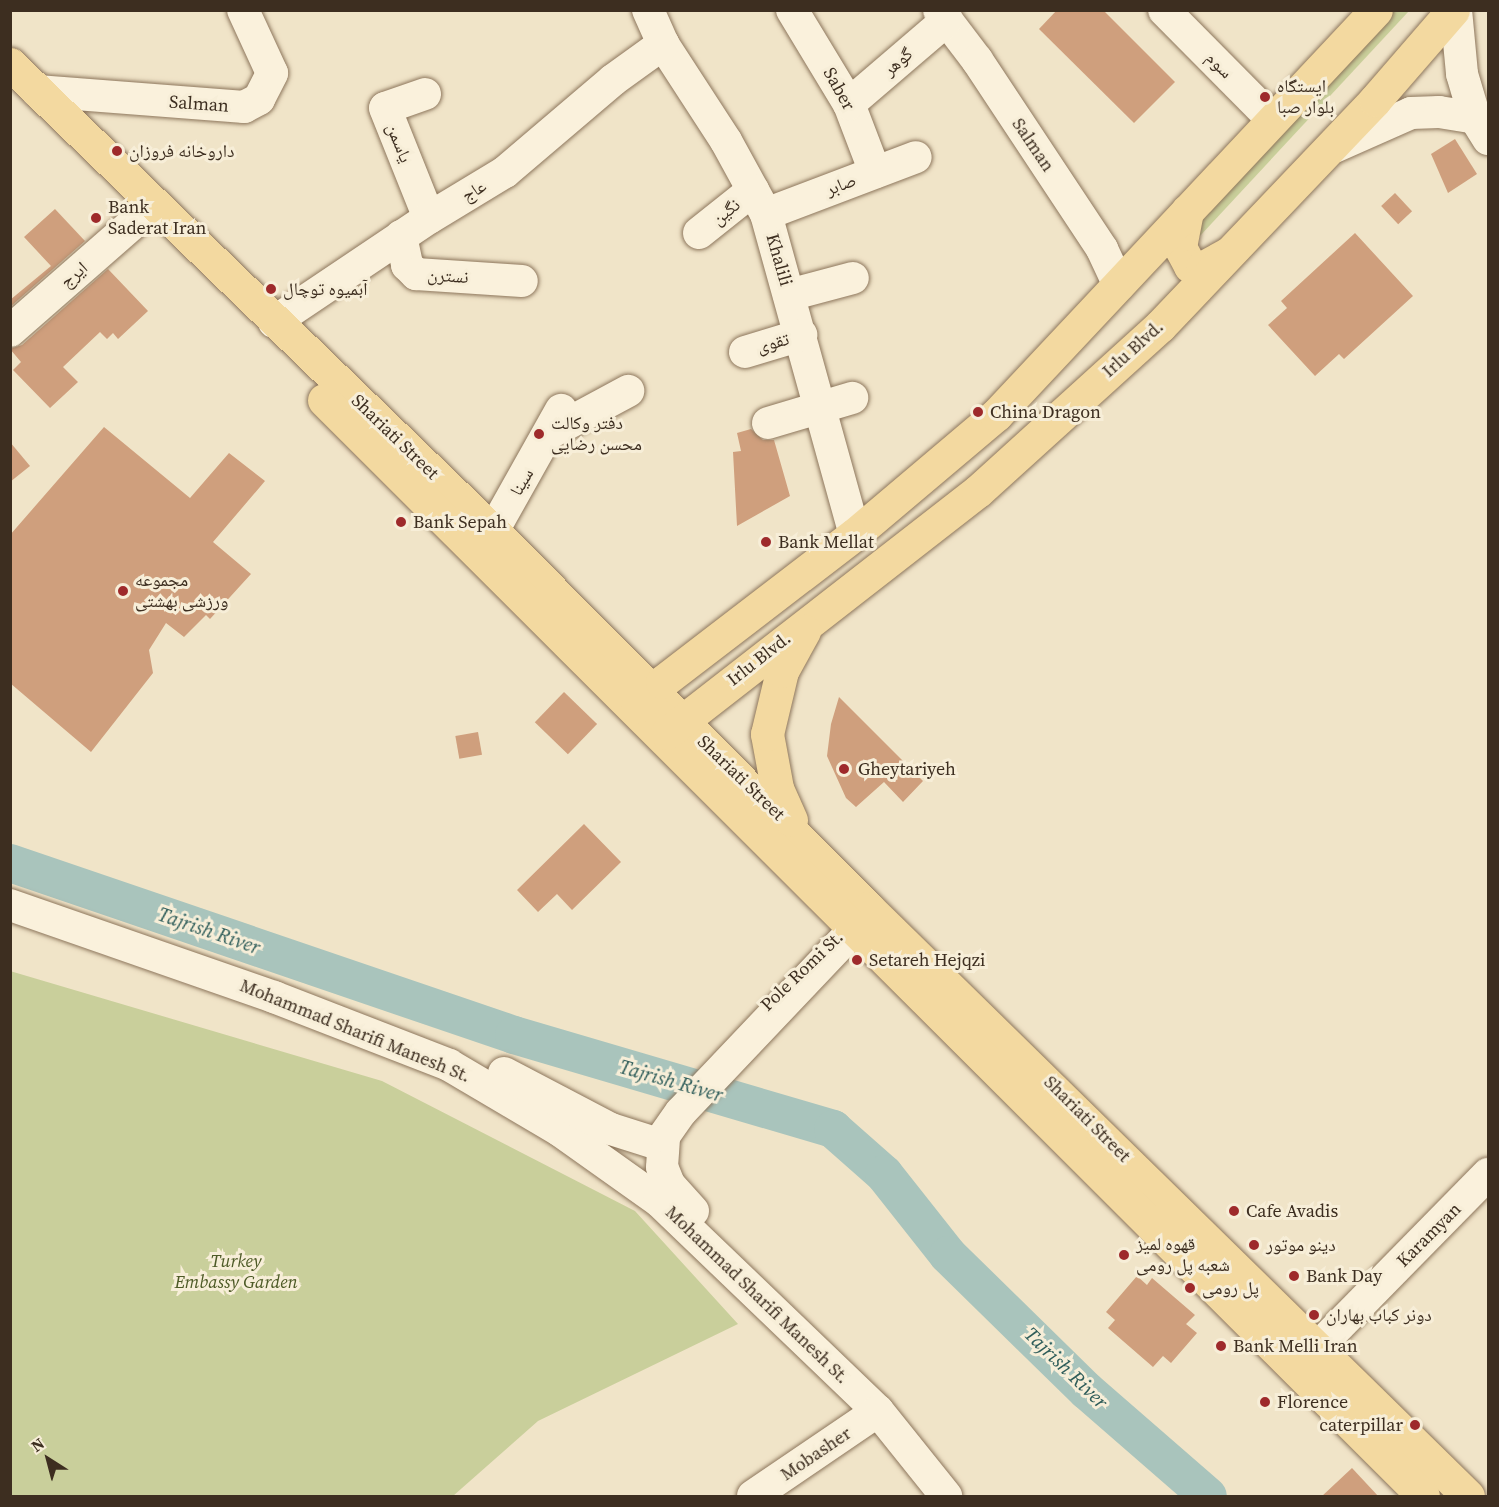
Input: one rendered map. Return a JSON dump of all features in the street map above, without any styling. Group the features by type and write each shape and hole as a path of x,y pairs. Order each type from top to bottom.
{"main road":[{"path":"644,700 855,534 996,416 1376,10"},
{"name":"Irlu Blvd.","path":"672,728 978,491 1160,326 1327,150 1454,10"},
{"name":"Shariati Street","path":"10,64 24,92 138,219 644,700 852,924 1066,1144 1423,1497"},
{"name":"Shariati Street","path":"24,92 274,322 493,531 644,700"},
{"path":"1187,211 1180,247 1190,266 1208,265 1233,250"},
{"path":"797,833 777,788 767,734 782,671 809,621"},
{"name":"Shariati Street","path":"672,728 797,833 1468,1497"}],"street":[{"name":"Salman","path":"24,92 244,107 259,99 272,73 243,10"},
{"name":"Khalili","path":"648,10 663,44 760,202 801,335 855,534"},
{"name":"Saber","path":"792,10 849,104 875,172"},
{"name":"سوم","path":"1164,10 1273,120"},
{"path":"1454,10 1458,52 1482,129"},
{"name":"Salman","path":"943,15 1102,249 1119,285"},
{"name":"گوهر","path":"849,104 943,15"},
{"name":"عاج","path":"274,322 401,236 505,172 613,80 663,44"},
{"name":"یاسمن","path":"425,94 385,108 429,218"},
{"path":"1327,150 1411,113 1439,112 1482,129"},
{"name":"صابر","path":"760,202 875,172 916,157"},
{"name":"نگین","path":"699,233 760,202"},
{"name":"ایرج","path":"10,331 138,219"},
{"name":"نسترن","path":"401,236 407,265 416,274 522,281"},
{"path":"789,295 853,278"},
{"name":"تقوی","path":"745,351 801,335"},
{"name":"سینا","path":"493,531 556,422 628,391"},
{"path":"768,423 852,399"},
{"name":"Mohammad Sharifi Manesh St.","path":"10,886 281,983 480,1062 611,1129 652,1142"},
{"name":"Mohammad Sharifi Manesh St.","path":"10,904 263,993 449,1065 664,1192 889,1403 962,1497"},
{"name":"Pole Romi St.","path":"652,1142 677,1105 852,924"},
{"path":"652,1142 644,1167 664,1192"},
{"name":"Karamyan","path":"1318,1347 1488,1174"},
{"name":"Mohammad Sharifi Manesh St.","path":"664,1192 878,1411 946,1497"},
{"name":"Mobasher","path":"753,1497 878,1411"}],"green space":[{"path":"1390,11 1409,11 1199,237 1191,235 1188,221"},
{"name":"Turkey Embassy Garden","path":"10,971 382,1081 635,1211 738,1324 538,1421 453,1496 11,1496"}],"building":[{"path":"1057,10 1103,10 1175,82 1134,123 1039,29"},
{"path":"1455,139 1477,174 1448,193 1431,154"},
{"path":"1395,193 1412,211 1398,224 1381,206"},
{"path":"55,209 85,241 10,307 10,300 51,266 24,237"},
{"path":"1355,233 1413,296 1344,359 1339,354 1315,376 1268,325 1287,308 1281,301"},
{"path":"108,269 148,311 118,339 113,333 107,339 100,332 63,367 78,382 50,408 13,370 21,362 10,349 22,345"},
{"name":"مجموعه ورزشی بهشتی","path":"104,427 190,498 229,453 265,481 213,542 251,574 210,619 206,615 184,637 166,623 149,650 153,673 91,752 10,683 10,535"},
{"path":"751,429 763,440 774,440 790,496 737,526 733,452 741,451 737,433"},
{"path":"10,442 30,466 10,482"},
{"path":"564,692 597,724 568,754 535,722"},
{"name":"Gheytariyeh","path":"839,697 923,781 903,802 884,782 856,807 846,798 827,756 831,724"},
{"path":"478,732 482,755 459,759 455,736"},
{"path":"584,824 621,862 572,910 557,894 538,912 517,890"},
{"path":"1137,1276 1147,1285 1152,1278 1195,1315 1186,1324 1197,1333 1171,1363 1163,1356 1153,1367 1108,1328 1115,1320 1106,1312"},
{"path":"1352,1468 1379,1497 1321,1497"}],"waterway":[{"name":"Tajrish River","path":"10,863 514,1035 833,1129 884,1174 948,1255 1087,1391 1208,1496"}],"place":[{"name":"ایستگاه بلوار صبا","path":"1265,97"},
{"name":"داروخانه فروزان","path":"117,151"},
{"name":"Bank Saderat Iran","path":"96,218"},
{"name":"آبمیوه توچال","path":"271,289"},
{"name":"China Dragon","path":"978,412"},
{"name":"دفتر وکالت محسن رضایی","path":"539,434"},
{"name":"Bank Sepah","path":"401,522"},
{"name":"Bank Mellat","path":"766,542"},
{"name":"مجموعه ورزشی بهشتی","path":"123,591"},
{"name":"Gheytariyeh","path":"844,769"},
{"name":"Setareh Hejqzi","path":"857,960"},
{"name":"Cafe Avadis","path":"1234,1211"},
{"name":"دینو موتور","path":"1254,1245"},
{"name":"قهوه لمیز شعبه پل رومی","path":"1124,1255"},
{"name":"Bank Day","path":"1294,1276"},
{"name":"پل رومی","path":"1190,1288"},
{"name":"دونر کباب بهاران","path":"1314,1315"},
{"name":"Bank Melli Iran","path":"1221,1346"},
{"name":"Florence","path":"1265,1402"},
{"name":"caterpillar","path":"1415,1425"}]}
